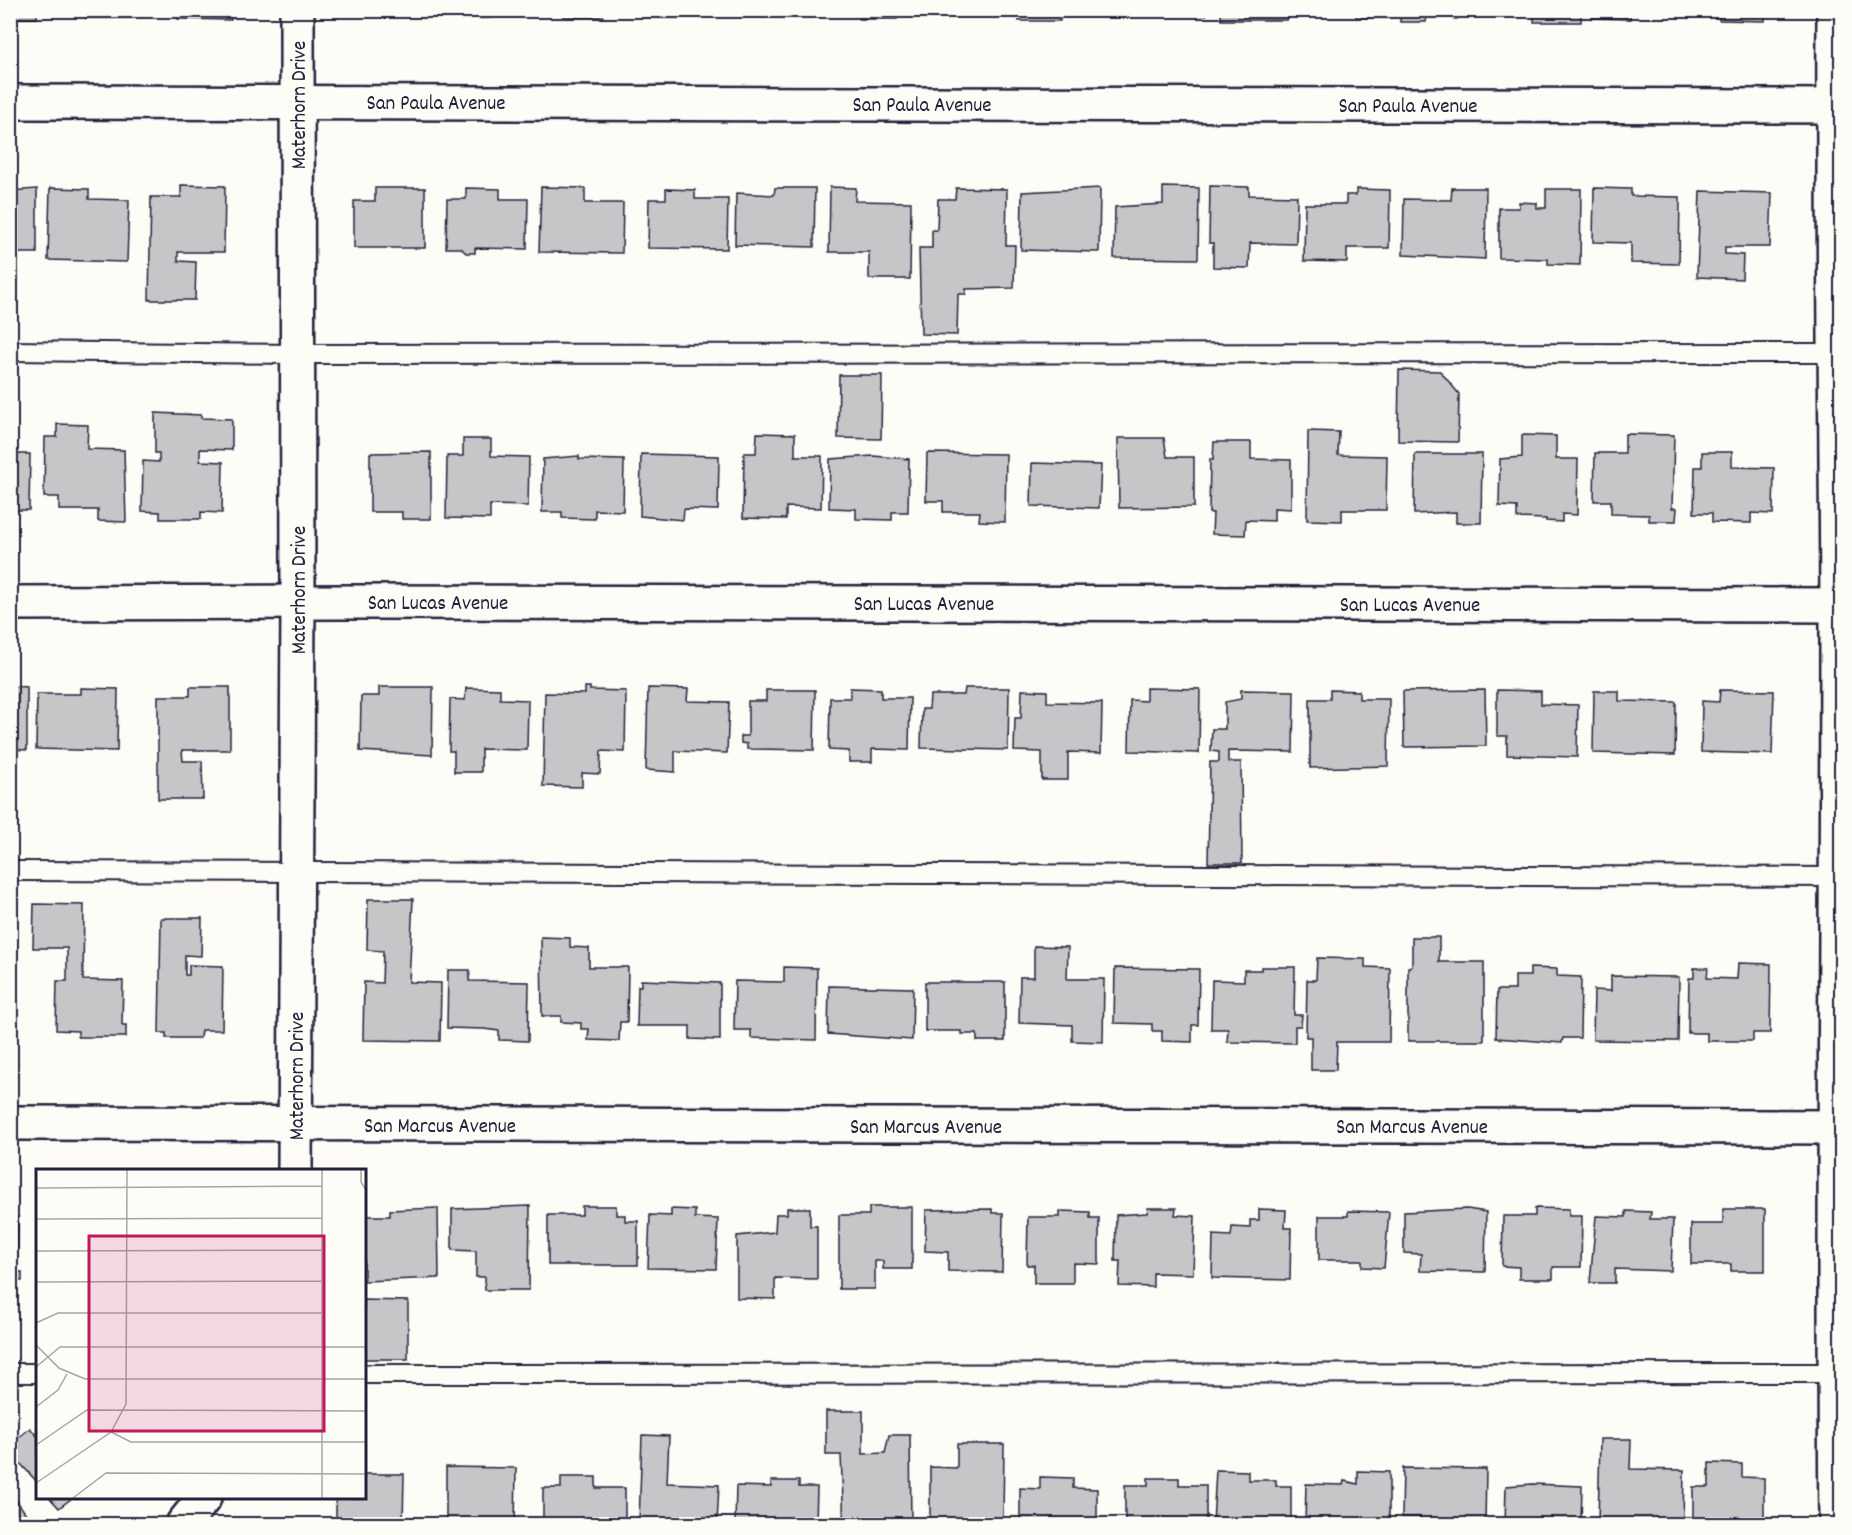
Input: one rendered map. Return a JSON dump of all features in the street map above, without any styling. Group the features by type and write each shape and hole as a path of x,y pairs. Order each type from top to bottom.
{"street":[{"name":"Materhorn Drive","path":"295,1169 298,602 297,10"},
{"path":"1834,10 1839,877 1836,1524"},
{"name":"San Paula Avenue","path":"10,102 1834,106"},
{"name":"San Lucas Avenue","path":"10,603 1837,605"},
{"name":"San Marcus Avenue","path":"10,1123 1839,1127"},
{"path":"183,1524 202,1499"}],"lane":[{"path":"10,351 297,354 1835,353"},
{"path":"10,871 1839,877"},
{"path":"10,1373 36,1373"},
{"path":"366,1374 1838,1373"}],"building":[{"path":"10,10 37,10 37,18 10,18"},
{"path":"69,10 131,10 130,18 85,18 85,14 69,13"},
{"path":"231,10 231,20 178,19 178,11 160,11"},
{"path":"356,10 423,10 423,13 356,12"},
{"path":"443,10 490,10 490,18 443,18"},
{"path":"603,10 603,17 563,17 563,11 540,11"},
{"path":"640,10 682,10 682,18 641,17"},
{"path":"750,10 799,10 799,18 750,17"},
{"path":"841,10 919,10 919,13 897,13 897,19 859,19 859,13 841,13"},
{"path":"973,10 973,17 950,16 950,11 933,11"},
{"path":"1019,10 1060,10 1060,21 1019,21"},
{"path":"1159,10 1206,10 1206,15 1159,16"},
{"path":"1221,10 1287,10 1287,20 1221,20"},
{"path":"1356,10 1388,10 1388,18 1356,17"},
{"path":"1400,10 1484,10 1484,14 1457,14 1457,19 1427,16 1426,22 1400,22"},
{"path":"1534,10 1581,10 1581,22 1534,22"},
{"path":"1592,10 1630,10 1630,19 1592,18"},
{"path":"1709,10 1765,10 1765,21 1719,20 1719,14 1709,13"},
{"path":"181,185 225,186 224,252 178,252 178,261 196,262 195,300 149,300 151,197 181,197"},
{"path":"1210,186 1249,187 1249,195 1297,196 1296,244 1250,243 1249,268 1213,267 1213,243 1209,243"},
{"path":"541,187 585,188 585,203 623,203 622,253 539,252"},
{"path":"830,187 856,188 855,201 911,202 910,279 869,279 869,252 829,252"},
{"path":"1163,187 1199,188 1198,259 1114,258 1115,207 1163,204"},
{"path":"50,188 89,189 89,199 129,200 127,262 48,260"},
{"path":"375,188 425,188 425,248 354,248 354,201 375,201"},
{"path":"466,188 500,189 500,199 528,199 527,249 475,248 475,253 466,253 461,248 446,248 447,199 466,199"},
{"path":"775,188 815,188 814,247 735,245 736,193 774,195"},
{"path":"956,188 1007,189 1006,245 1015,245 1014,288 966,289 966,294 958,294 957,335 921,334 919,248 932,248 932,230 937,230 938,199 955,199"},
{"path":"1100,188 1099,252 1021,250 1022,192"},
{"path":"1452,188 1486,188 1485,259 1403,255 1404,199 1451,200"},
{"path":"1594,188 1631,189 1631,196 1680,197 1679,264 1631,263 1631,243 1593,242"},
{"path":"37,189 37,253 10,253 10,191"},
{"path":"666,189 695,190 695,199 728,199 727,249 648,248 649,199 666,199"},
{"path":"1356,189 1390,190 1389,248 1347,248 1347,262 1304,261 1305,204 1346,204 1346,195 1356,195"},
{"path":"1546,189 1581,189 1580,265 1548,264 1548,259 1499,258 1499,208 1519,208 1519,202 1537,203 1537,208 1546,208"},
{"path":"1700,191 1772,193 1770,247 1725,247 1725,254 1743,255 1742,279 1697,277"},
{"path":"1399,370 1440,371 1459,394 1458,442 1398,441"},
{"path":"839,375 882,375 881,439 838,438"},
{"path":"155,413 232,419 232,450 200,449 200,461 223,462 222,513 201,512 201,519 160,519 160,512 142,511 143,461 159,462 159,453 155,453"},
{"path":"57,424 88,425 87,449 124,450 126,522 98,521 98,510 59,510 59,497 44,497 45,437 57,437"},
{"path":"1308,431 1339,432 1338,455 1387,456 1386,510 1342,510 1342,521 1307,520"},
{"path":"757,433 795,434 795,456 822,456 821,508 786,507 786,519 743,518 744,453 756,453"},
{"path":"1625,434 1674,435 1672,508 1677,508 1676,521 1649,521 1649,515 1611,514 1611,501 1594,501 1595,453 1625,453"},
{"path":"1522,435 1556,436 1556,459 1578,459 1577,515 1562,514 1562,522 1517,518 1517,507 1499,506 1500,459 1522,457"},
{"path":"1118,438 1164,438 1167,457 1194,457 1194,507 1119,508"},
{"path":"463,439 491,439 491,456 529,457 528,506 490,505 490,519 446,518 447,456 463,456"},
{"path":"1214,442 1251,442 1251,459 1291,460 1291,509 1274,508 1274,521 1246,520 1245,535 1212,534 1213,513 1209,513 1210,459 1213,460"},
{"path":"431,452 431,519 402,519 402,512 370,512 370,453"},
{"path":"1702,452 1732,452 1732,467 1774,468 1773,514 1751,513 1751,523 1712,522 1712,513 1694,513 1695,467 1702,467"},
{"path":"927,453 1006,454 1005,522 979,521 980,512 943,512 943,501 926,501"},
{"path":"10,454 30,454 29,510 10,510"},
{"path":"641,454 719,456 718,510 684,509 683,520 640,516"},
{"path":"1415,454 1482,454 1481,523 1456,523 1456,512 1414,514"},
{"path":"579,456 579,459 624,460 623,511 595,510 595,519 562,518 562,512 542,512 543,459"},
{"path":"873,456 909,459 908,512 892,512 892,520 856,519 856,509 829,508 830,459"},
{"path":"1032,463 1101,465 1099,508 1031,506"},
{"path":"10,686 27,687 27,750 10,749"},
{"path":"190,687 230,687 230,750 182,750 183,761 202,761 203,799 158,799 158,696 190,696"},
{"path":"379,687 433,687 432,755 360,751 361,696 379,696"},
{"path":"585,687 590,687 590,690 626,691 625,752 601,751 600,774 582,773 582,787 543,786 545,693 585,694"},
{"path":"81,688 118,689 117,751 36,749 37,694 81,694"},
{"path":"466,688 500,689 500,699 528,700 527,750 481,749 481,772 454,772 454,751 449,751 450,699 465,700"},
{"path":"648,688 688,689 687,701 729,702 727,753 675,751 675,772 646,770"},
{"path":"850,688 881,689 881,698 910,698 909,750 872,749 872,762 849,762 849,751 829,750 830,698 850,698"},
{"path":"965,688 1009,688 1008,750 921,748 922,709 929,709 930,695 964,695"},
{"path":"1146,688 1200,689 1199,753 1129,751 1130,700 1146,701"},
{"path":"766,690 815,690 814,750 747,749 747,744 741,743 741,736 748,736 748,701 766,701"},
{"path":"1022,690 1047,691 1047,702 1102,703 1101,753 1068,752 1068,780 1042,780 1042,752 1014,751 1015,718 1021,718"},
{"path":"1241,690 1294,691 1293,752 1228,751 1228,762 1241,762 1242,863 1208,863 1210,762 1219,762 1219,752 1211,751 1212,729 1225,729 1225,702 1241,699"},
{"path":"1330,690 1359,691 1359,699 1389,699 1388,766 1310,768 1310,699 1330,699"},
{"path":"1485,690 1486,746 1404,747 1403,691"},
{"path":"1497,690 1541,691 1541,704 1578,705 1577,757 1507,755 1507,736 1497,736"},
{"path":"1720,690 1774,691 1772,754 1701,752 1702,701 1719,702"},
{"path":"1594,691 1619,691 1619,701 1676,702 1675,755 1593,753"},
{"path":"368,899 413,899 409,982 441,983 440,1041 363,1040 364,982 382,983 383,951 367,950"},
{"path":"34,904 84,905 83,980 123,981 122,1025 126,1025 126,1037 78,1037 78,1031 56,1030 57,981 67,981 67,948 33,948"},
{"path":"161,918 202,918 201,956 185,955 185,975 189,975 189,965 223,966 222,1030 201,1030 200,1038 166,1038 166,1033 159,1033"},
{"path":"541,937 570,938 570,947 589,948 589,967 628,967 627,1022 620,1022 619,1041 588,1040 589,1029 581,1029 581,1023 561,1022 561,1016 542,1016"},
{"path":"1412,937 1439,937 1439,962 1484,962 1484,1041 1408,1041 1408,967 1412,966"},
{"path":"1034,946 1068,947 1067,979 1104,979 1103,1042 1072,1041 1072,1025 1019,1023 1020,977 1034,977"},
{"path":"1317,958 1365,959 1365,967 1390,968 1389,1042 1337,1042 1336,1070 1311,1070 1311,1037 1306,1037 1307,980 1316,980"},
{"path":"1738,963 1771,964 1770,1033 1753,1033 1753,1041 1707,1041 1707,1033 1688,1033 1689,978 1694,978 1694,968 1708,968 1707,978 1737,979"},
{"path":"784,967 817,968 816,1040 751,1038 751,1030 734,1030 735,981 784,982"},
{"path":"1261,967 1295,967 1294,1015 1302,1015 1301,1026 1295,1026 1295,1043 1227,1042 1228,1029 1211,1029 1212,980 1244,981 1244,970 1261,970"},
{"path":"1115,968 1199,969 1198,1025 1192,1025 1192,1042 1162,1041 1162,1031 1152,1031 1152,1024 1114,1023"},
{"path":"1530,968 1557,969 1557,976 1581,977 1580,1038 1563,1038 1562,1043 1496,1038 1497,990 1515,990 1515,976 1530,976"},
{"path":"448,970 470,970 469,981 529,982 528,1041 499,1040 499,1031 447,1028"},
{"path":"1611,976 1679,977 1678,1041 1593,1040 1594,990 1611,991"},
{"path":"641,980 720,983 720,1040 690,1039 690,1026 637,1026 638,986 641,986"},
{"path":"925,982 1005,982 1005,1041 977,1041 977,1034 961,1034 961,1031 925,1031"},
{"path":"829,986 913,988 912,1040 828,1034"},
{"path":"530,1206 529,1290 485,1290 485,1277 476,1277 476,1251 452,1250 452,1209"},
{"path":"582,1206 616,1206 616,1215 625,1215 625,1221 638,1221 638,1265 548,1265 548,1215 582,1215"},
{"path":"869,1207 912,1207 912,1269 883,1269 883,1261 875,1261 875,1289 839,1289 839,1215 869,1215"},
{"path":"438,1208 439,1278 366,1281 366,1216 390,1216 390,1210"},
{"path":"787,1208 810,1208 810,1226 817,1226 817,1279 775,1278 775,1299 737,1298 737,1236 775,1232 776,1214 787,1214"},
{"path":"1148,1208 1176,1208 1175,1215 1195,1216 1193,1274 1153,1273 1153,1287 1119,1286 1120,1261 1115,1261 1116,1215 1147,1213"},
{"path":"1535,1208 1569,1209 1569,1216 1582,1216 1581,1267 1553,1267 1553,1279 1519,1279 1519,1267 1502,1266 1503,1216 1535,1216"},
{"path":"671,1209 695,1210 695,1218 718,1219 716,1269 648,1268 650,1215 671,1216"},
{"path":"992,1209 992,1213 1003,1213 1002,1272 948,1271 948,1252 925,1251 926,1210"},
{"path":"1259,1209 1286,1210 1285,1228 1291,1228 1290,1280 1212,1278 1213,1235 1231,1236 1232,1227 1250,1228 1250,1220 1259,1220"},
{"path":"1467,1209 1486,1212 1485,1272 1420,1271 1421,1254 1404,1253 1404,1212"},
{"path":"1723,1209 1765,1209 1765,1271 1731,1271 1731,1264 1691,1264 1691,1224 1723,1224"},
{"path":"1060,1211 1090,1212 1090,1218 1099,1218 1099,1264 1073,1263 1073,1283 1034,1283 1034,1265 1027,1265 1028,1217 1060,1217"},
{"path":"1348,1211 1389,1212 1384,1268 1362,1267 1362,1260 1319,1260 1319,1216 1348,1216"},
{"path":"1626,1211 1651,1212 1650,1219 1673,1219 1671,1271 1615,1269 1615,1283 1590,1283 1596,1216 1626,1217"},
{"path":"10,1217 18,1217 17,1272 22,1272 22,1281 10,1280"},
{"path":"366,1300 408,1301 408,1359 366,1359"},
{"path":"826,1411 863,1411 863,1454 885,1453 889,1435 910,1435 911,1524 844,1524 841,1455 826,1455"},
{"path":"30,1428 36,1435 36,1481 10,1452 10,1445"},
{"path":"642,1435 669,1436 667,1483 719,1485 717,1524 639,1524"},
{"path":"1600,1439 1631,1439 1630,1469 1684,1470 1683,1524 1598,1524"},
{"path":"957,1444 1004,1444 1003,1519 967,1519 967,1524 930,1524 930,1467 957,1468"},
{"path":"1709,1463 1742,1464 1742,1477 1764,1478 1764,1524 1693,1524 1693,1487 1709,1487"},
{"path":"446,1467 516,1468 515,1523 446,1524"},
{"path":"1403,1468 1486,1469 1485,1524 1420,1524 1420,1517 1402,1517"},
{"path":"1216,1470 1248,1471 1248,1480 1276,1480 1276,1486 1291,1486 1291,1524 1213,1524"},
{"path":"1358,1471 1389,1472 1389,1524 1305,1524 1306,1484 1343,1485 1344,1481 1358,1484"},
{"path":"366,1474 404,1474 403,1524 336,1524 336,1499 366,1499"},
{"path":"561,1477 596,1477 596,1488 625,1488 625,1524 543,1524 543,1488 561,1488"},
{"path":"1040,1477 1073,1478 1073,1488 1097,1489 1097,1524 1020,1524 1020,1488 1040,1489"},
{"path":"1148,1478 1179,1478 1179,1485 1206,1485 1206,1524 1125,1524 1125,1485 1148,1485"},
{"path":"771,1481 799,1481 799,1487 817,1487 816,1524 735,1524 736,1486 771,1487"},
{"path":"1532,1484 1582,1486 1581,1524 1505,1524 1506,1486"},
{"path":"10,1491 33,1524 10,1524"},
{"path":"51,1499 71,1499 59,1508"}]}
